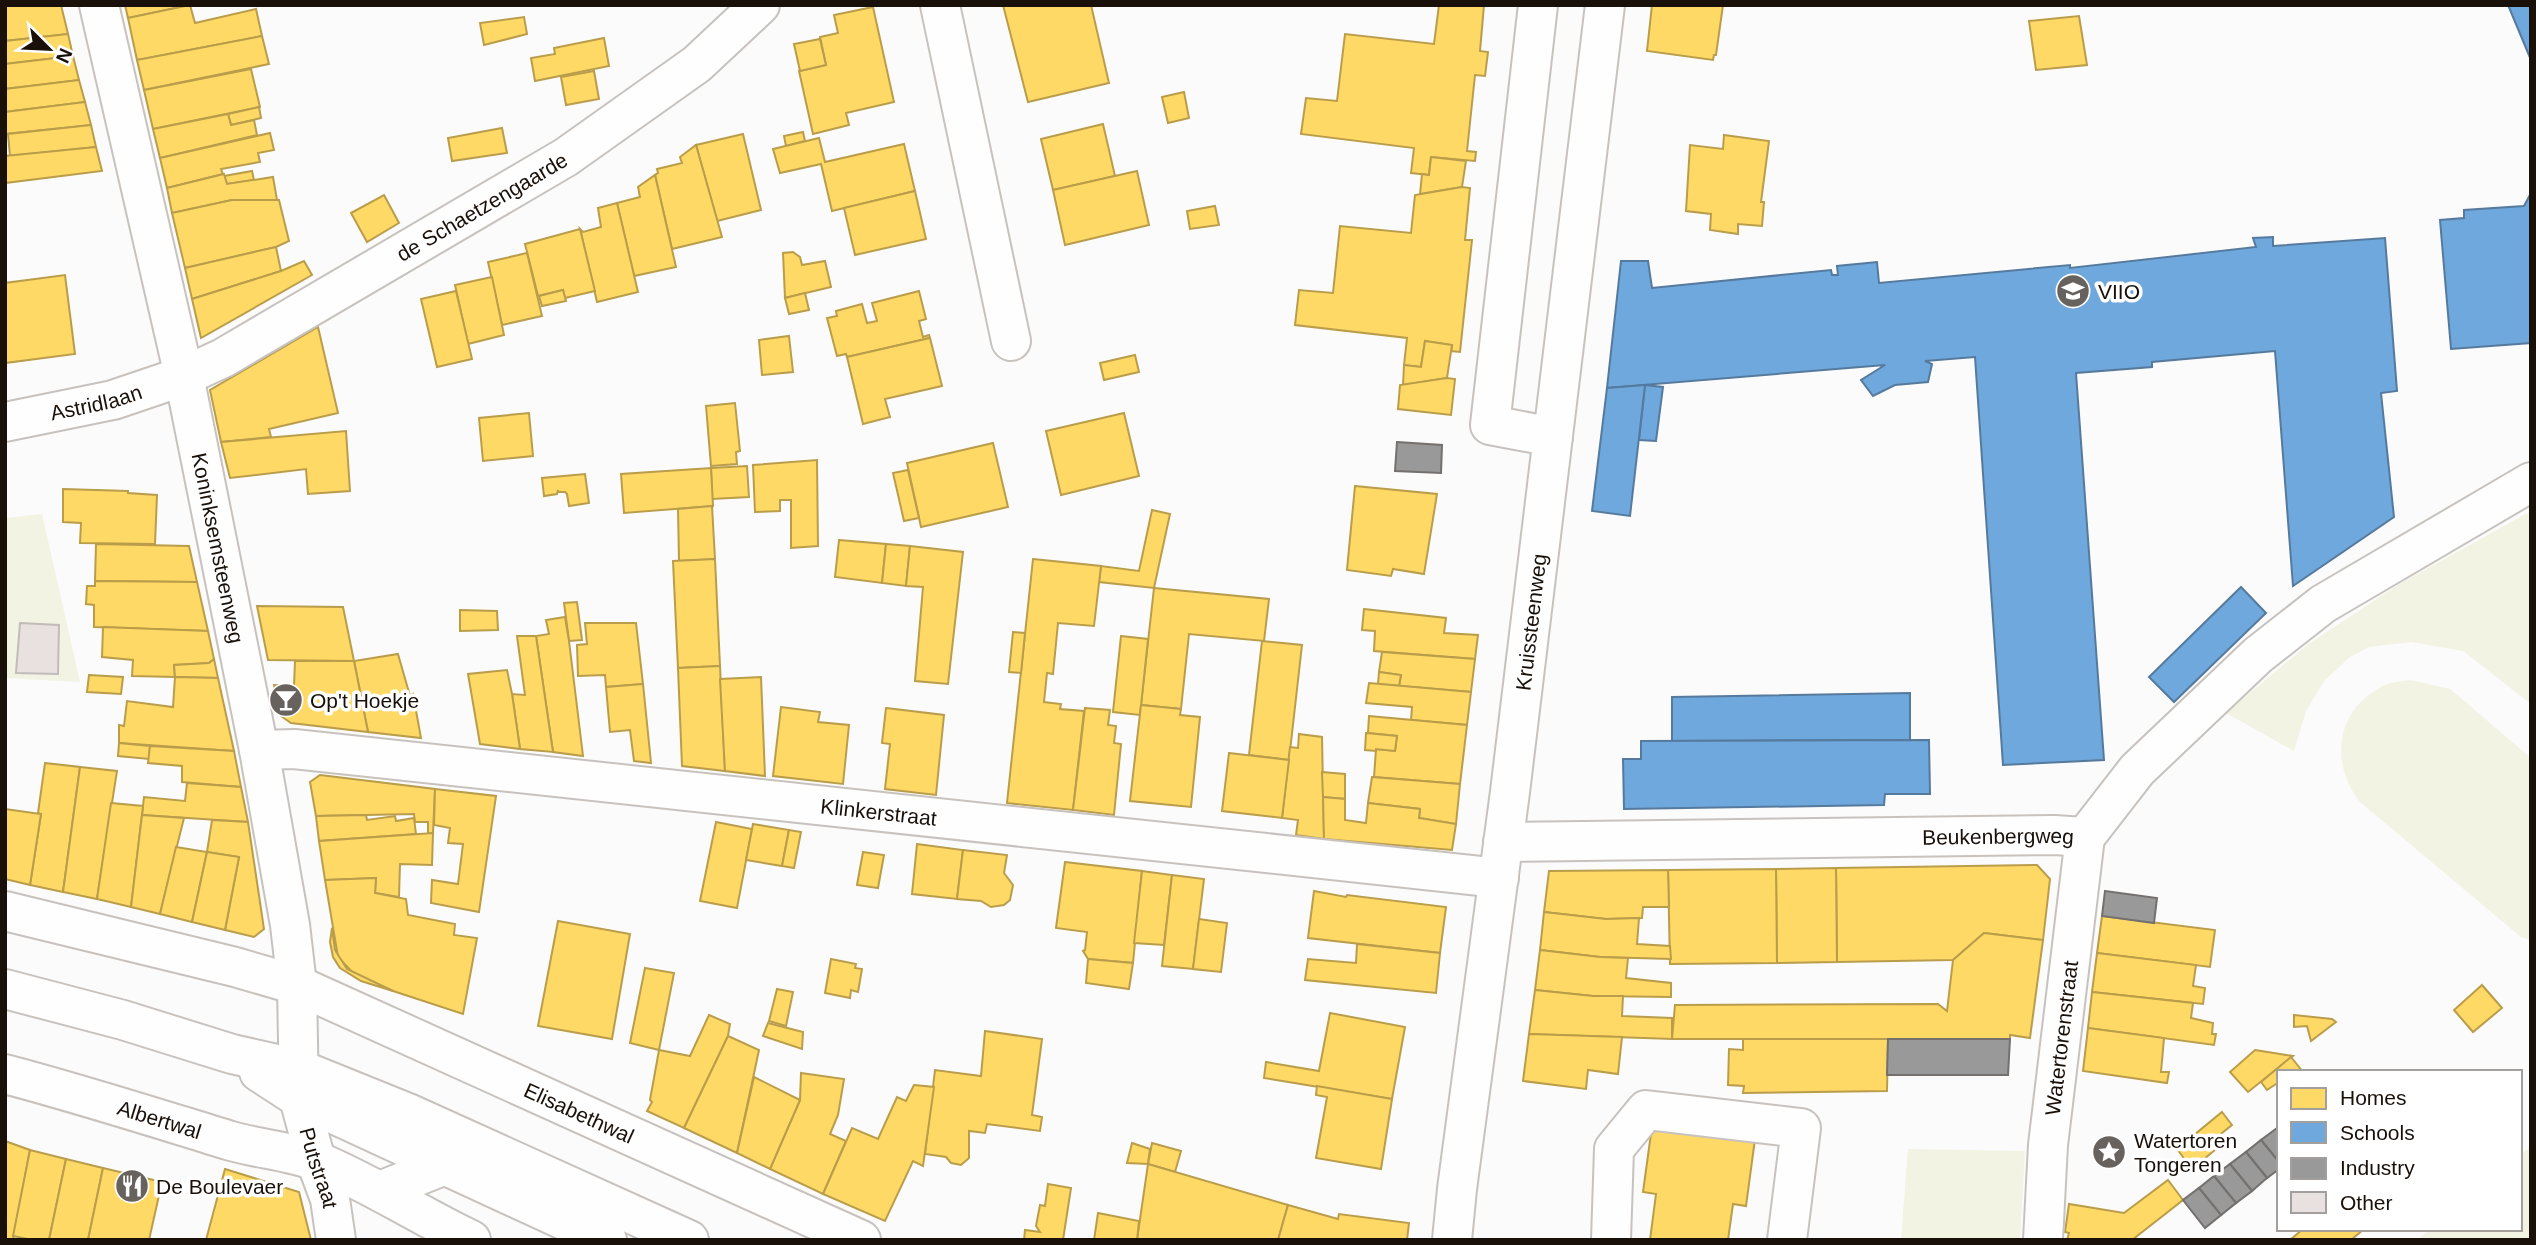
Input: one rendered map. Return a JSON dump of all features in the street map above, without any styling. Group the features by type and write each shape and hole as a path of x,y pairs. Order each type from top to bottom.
{"street":[{"name":"Koninksemsteenweg","path":"99,5 184,376 259,750 290,925 297,985 299,1083"},
{"name":"de Schaetzengaarde","path":"184,376 223,358 566,157 697,64 760,5"},
{"path":"940,5 1011,341"},
{"path":"1538,5 1490,425 1553,437"},
{"name":"Kruissteenweg","path":"1452,1240 1605,5"},
{"name":"Astridlaan","path":"5,422 113,400 184,376"},
{"name":"Beukenbergweg","path":"1501,860 2026,835 2085,837 2137,770 2258,655 2323,604 2531,482"},
{"name":"Klinkerstraat","path":"259,750 294,748 1501,860"},
{"name":"Watertorenstraat","path":"2043,1240 2048,1145 2085,837"},
{"path":"5,911 297,985"},
{"name":"Elisabethwal","path":"297,985 861,1240"},
{"path":"5,989 123,1020 232,1054 299,1083 445,1165 607,1240"},
{"name":"Albertwal","path":"5,1074 235,1142 316,1161"},
{"path":"299,1083 408,1113 674,1233"},
{"name":"Putstraat","path":"299,1083 316,1161 330,1199 336,1240"},
{"path":"1611,1240 1614,1149 1646,1110 1801,1128 1787,1240"},
{"path":"316,1161 380,1191 471,1240"},
{"path":"380,1191 445,1165"}],"green space":[{"path":"2531,511 2531,704 2463,651 2411,642 2369,647 2350,657 2324,681 2306,711 2294,751 2226,713 2307,645 2401,583"},
{"path":"42,514 80,682 5,678 5,518"},
{"path":"2410,680 2450,689 2531,758 2531,940 2521,937 2360,802 2350,787 2341,754 2347,723 2367,696 2386,685"},
{"path":"2531,1147 2531,1240 2417,1240 2428,1231 2522,1231 2522,1154"},
{"path":"1908,1149 2025,1151 2020,1240 1901,1240"}],"building: Homes":[{"path":"5,5 61,5 68,34 5,41"},
{"path":"125,5 190,5 128,18"},
{"path":"190,5 195,23 256,9 262,36 137,60 128,18"},
{"path":"1003,5 1091,5 1109,83 1028,102"},
{"path":"1439,5 1484,5 1480,51 1488,52 1485,76 1475,75 1467,151 1476,152 1475,161 1431,157 1429,175 1411,173 1414,148 1301,134 1306,98 1337,101 1345,34 1434,44"},
{"path":"1652,5 1723,5 1713,60 1647,51"},
{"path":"873,7 894,102 846,113 849,125 813,134 799,71 826,65 820,37 838,33 834,15"},
{"path":"2079,16 2087,65 2036,70 2029,21"},
{"path":"524,17 527,34 484,45 480,23"},
{"path":"68,34 73,56 5,64 5,41"},
{"path":"262,36 269,64 144,90 137,60"},
{"path":"604,38 609,66 535,81 531,58 555,54 554,48"},
{"path":"820,39 826,65 800,71 794,44"},
{"path":"73,56 79,80 5,89 5,64"},
{"path":"251,69 260,107 153,129 144,90"},
{"path":"594,71 599,99 566,105 561,77"},
{"path":"79,80 85,102 5,112 5,89"},
{"path":"1184,92 1189,118 1168,123 1162,97"},
{"path":"85,102 91,125 5,134 5,112"},
{"path":"259,107 261,118 231,125 228,114"},
{"path":"228,114 231,125 254,120 257,135 160,158 153,129"},
{"path":"1103,124 1115,176 1053,190 1041,139"},
{"path":"91,125 96,147 10,156 8,134"},
{"path":"502,128 507,153 452,161 448,138"},
{"path":"803,132 805,141 786,146 784,136"},
{"path":"270,133 274,150 258,153 260,162 221,169 223,174 167,188 160,158"},
{"path":"743,134 761,210 717,221 696,145"},
{"path":"1724,135 1769,141 1761,202 1764,202 1762,226 1738,224 1738,234 1710,230 1711,214 1686,211 1690,145 1723,149"},
{"path":"819,138 825,162 904,144 915,191 832,211 821,164 780,173 773,149"},
{"path":"696,145 722,237 672,249 655,175 658,173 657,169 682,163 680,157"},
{"path":"96,147 102,171 5,183 5,156"},
{"path":"1431,157 1466,161 1462,187 1420,194 1422,174 1429,175"},
{"path":"252,171 254,180 227,184 224,176"},
{"path":"1137,171 1149,225 1065,245 1053,190"},
{"path":"224,174 227,184 273,177 277,200 232,200 172,213 167,188"},
{"path":"655,175 676,267 634,276 617,203 640,197 638,187"},
{"path":"1470,188 1465,240 1472,240 1460,352 1451,351 1452,345 1425,341 1421,367 1404,365 1407,338 1295,325 1299,290 1333,293 1340,226 1411,233 1415,195"},
{"path":"915,191 926,239 855,255 844,208"},
{"path":"384,195 399,223 367,242 351,213"},
{"path":"232,200 279,200 289,241 276,247 185,268 172,213"},
{"path":"617,203 638,292 597,302 580,229 583,232 601,227 598,208"},
{"path":"1215,206 1219,225 1190,229 1187,211"},
{"path":"580,229 595,291 565,298 563,290 538,296 525,244"},
{"path":"276,247 281,271 192,299 185,268"},
{"path":"793,252 800,257 802,265 825,261 831,287 785,298 783,253"},
{"path":"527,253 542,316 502,325 488,262"},
{"path":"304,261 312,275 201,338 192,299"},
{"path":"65,275 75,354 5,363 5,283"},
{"path":"492,277 504,335 468,344 455,285"},
{"path":"563,290 566,301 542,306 539,296"},
{"path":"456,291 472,359 437,367 421,299"},
{"path":"919,291 926,319 919,321 923,337 929,335 930,338 847,357 846,354 837,356 827,318 837,316 836,311 862,304 867,323 877,321 872,303"},
{"path":"805,293 809,310 789,314 785,298"},
{"path":"318,327 338,413 269,429 271,437 221,442 210,390"},
{"path":"789,336 793,372 762,375 759,340"},
{"path":"930,338 942,386 885,399 890,417 863,424 847,357"},
{"path":"1425,341 1452,345 1447,378 1403,385 1404,365 1421,367"},
{"path":"1135,355 1139,372 1104,380 1100,363"},
{"path":"1455,379 1451,415 1398,409 1400,385"},
{"path":"735,403 740,451 736,452 737,464 711,466 706,406"},
{"path":"529,413 533,456 483,461 479,418"},
{"path":"1124,413 1139,476 1061,495 1046,431"},
{"path":"346,431 350,491 308,494 306,469 230,478 221,442"},
{"path":"993,443 1008,507 921,527 907,463"},
{"path":"817,460 818,546 791,548 791,500 780,500 780,511 755,512 753,465"},
{"path":"747,466 749,497 712,499 711,468"},
{"path":"711,468 713,506 624,513 621,474"},
{"path":"908,470 919,518 904,521 893,473"},
{"path":"585,474 589,503 569,506 567,494 558,490 557,494 544,496 542,478"},
{"path":"1355,486 1437,494 1424,574 1393,569 1391,576 1347,570"},
{"path":"63,489 128,491 157,495 155,544 80,543 81,523 63,522"},
{"path":"712,506 715,559 679,561 678,509"},
{"path":"1152,510 1170,514 1154,588 1099,582 1101,566 1139,571"},
{"path":"839,540 886,544 882,583 835,577"},
{"path":"96,544 189,546 197,582 95,581"},
{"path":"886,544 910,546 906,586 882,583"},
{"path":"910,546 963,552 948,684 915,681 923,587 906,586"},
{"path":"715,559 720,666 678,668 673,561"},
{"path":"1033,559 1101,566 1094,626 1058,623 1053,674 1047,673 1044,702 1061,704 1060,709 1084,711 1073,810 1007,803"},
{"path":"95,581 197,582 208,631 94,627 94,605 86,604 87,586 95,586"},
{"path":"1154,588 1269,599 1264,641 1189,634 1181,709 1141,705"},
{"path":"577,602 582,640 569,641 564,603"},
{"path":"257,606 343,607 354,661 268,660"},
{"path":"1364,609 1446,618 1444,633 1478,635 1475,659 1374,651 1375,631 1362,630"},
{"path":"460,610 497,611 498,630 460,631"},
{"path":"565,617 583,756 553,752 536,636 549,634 546,620"},
{"path":"585,623 636,623 643,684 606,687 605,675 578,676 577,645 587,644"},
{"path":"103,627 208,631 214,659 209,663 174,665 175,677 132,676 133,660 102,657"},
{"path":"1013,632 1025,633 1021,673 1009,672"},
{"path":"517,636 536,636 553,752 520,749 512,694 525,695"},
{"path":"1121,636 1148,639 1140,715 1113,712"},
{"path":"1262,641 1302,645 1289,760 1249,755"},
{"path":"1382,652 1475,659 1471,692 1399,686 1401,675 1379,672"},
{"path":"398,654 410,696 413,694 421,738 368,732 354,661"},
{"path":"214,659 218,678 175,677 174,665 209,663"},
{"path":"295,661 354,661 368,732 291,723 281,716 274,685 294,686"},
{"path":"720,666 725,771 682,766 678,668"},
{"path":"507,670 520,749 480,744 468,674"},
{"path":"1379,672 1401,675 1399,686 1378,684"},
{"path":"89,675 123,677 121,694 87,692"},
{"path":"175,677 218,678 234,751 119,743 119,725 124,726 127,701 173,707"},
{"path":"761,677 765,776 725,771 720,679"},
{"path":"1369,683 1471,692 1467,725 1411,720 1412,707 1366,703"},
{"path":"643,684 651,763 634,761 630,730 610,732 606,687"},
{"path":"1141,705 1181,709 1180,715 1200,717 1191,807 1130,801"},
{"path":"781,707 820,712 818,722 849,725 843,784 773,776"},
{"path":"886,708 944,715 936,795 885,789 890,744 882,743"},
{"path":"1085,708 1110,710 1108,725 1116,726 1114,743 1121,744 1114,815 1073,810"},
{"path":"1369,716 1467,725 1460,784 1374,777 1376,749 1395,751 1397,736 1368,733"},
{"path":"1366,733 1397,736 1395,751 1365,750"},
{"path":"1299,734 1322,737 1324,839 1296,835 1298,820 1282,818 1290,747 1298,748"},
{"path":"119,743 150,746 149,759 118,756"},
{"path":"150,746 234,751 241,787 182,782 182,766 148,763"},
{"path":"1229,753 1289,760 1282,818 1222,811"},
{"path":"45,763 80,767 63,892 30,885 41,814 38,813"},
{"path":"80,767 117,771 97,899 63,892"},
{"path":"1322,772 1345,774 1345,799 1323,797"},
{"path":"320,775 435,789 433,833 428,834 428,822 415,822 414,814 316,816 310,782"},
{"path":"1372,777 1460,784 1456,824 1419,818 1420,809 1368,803"},
{"path":"187,783 241,787 248,822 142,815 144,797 185,801"},
{"path":"435,789 496,796 479,912 431,903 432,880 458,884 463,844 448,843 450,828 434,825"},
{"path":"1323,797 1345,799 1345,820 1366,823 1368,803 1420,809 1419,818 1456,824 1452,850 1324,839"},
{"path":"111,803 143,806 131,907 97,899"},
{"path":"5,809 41,814 30,885 5,879"},
{"path":"142,815 184,818 160,914 131,907"},
{"path":"366,815 367,820 395,816 396,821 414,818 416,834 319,841 316,816"},
{"path":"212,820 248,822 264,929 254,937 225,930 239,857 207,852"},
{"path":"716,822 752,829 737,908 700,901"},
{"path":"753,824 789,830 782,866 746,860"},
{"path":"789,830 801,832 794,868 782,866"},
{"path":"433,833 432,865 400,864 399,897 375,893 376,878 325,880 319,841"},
{"path":"917,844 963,850 957,899 912,894"},
{"path":"176,847 207,852 192,922 160,914"},
{"path":"963,850 1007,855 1004,873 1013,885 1010,900 1004,905 991,907 981,901 957,899"},
{"path":"207,852 239,857 225,930 192,922"},
{"path":"863,852 884,855 878,888 857,885"},
{"path":"1065,862 1142,871 1133,963 1088,959 1083,951 1087,932 1056,928"},
{"path":"2037,865 2050,879 2043,940 1984,933 1953,960 1837,962 1836,868"},
{"path":"1836,868 1837,962 1777,963 1776,869"},
{"path":"1776,869 1777,963 1670,964 1668,870"},
{"path":"1668,870 1669,907 1643,907 1642,918 1606,919 1544,912 1549,871"},
{"path":"1142,871 1172,875 1164,945 1134,943"},
{"path":"1172,875 1204,879 1193,969 1162,966"},
{"path":"376,878 375,893 406,899 408,915 455,924 454,935 477,938 463,1014 393,991 354,974 338,957 325,880"},
{"path":"1314,891 1346,897 1446,907 1440,953 1308,938"},
{"path":"1544,912 1606,919 1639,918 1637,944 1670,946 1671,959 1600,957 1540,950"},
{"path":"2102,916 2215,930 2210,967 2097,953"},
{"path":"1199,919 1227,923 1221,972 1193,969"},
{"path":"558,921 630,934 612,1039 538,1026"},
{"path":"332,928 335,950 347,969 393,991 361,981 340,968 333,957 330,942"},
{"path":"1984,933 2043,940 2030,1038 2010,1035 2010,1039 1672,1039 1675,1005 1938,1004 1947,1011 1953,960"},
{"path":"1357,944 1440,953 1436,993 1305,980 1308,959 1356,963"},
{"path":"1540,950 1628,958 1626,978 1671,983 1671,997 1593,996 1535,990"},
{"path":"2097,953 2196,965 2193,986 2205,988 2203,1004 2092,992"},
{"path":"831,959 856,964 855,968 862,969 858,992 851,990 850,998 825,993"},
{"path":"1088,959 1133,963 1129,989 1086,983"},
{"path":"645,968 674,973 659,1050 630,1043"},
{"path":"2482,985 2502,1008 2473,1032 2454,1010"},
{"path":"777,989 793,992 786,1026 769,1021"},
{"path":"1535,990 1623,996 1622,1016 1672,1018 1672,1039 1529,1034"},
{"path":"2092,992 2193,1003 2191,1018 2213,1023 2212,1034 2216,1034 2214,1045 2088,1028"},
{"path":"1330,1013 1405,1027 1392,1099 1264,1078 1266,1062 1319,1071"},
{"path":"709,1015 730,1024 728,1036 684,1128 647,1111 652,1102 650,1100 659,1050 690,1056"},
{"path":"2294,1015 2332,1019 2336,1022 2311,1041 2307,1026 2294,1027"},
{"path":"768,1023 803,1032 802,1049 763,1036"},
{"path":"2088,1028 2164,1038 2161,1072 2169,1072 2167,1083 2083,1071"},
{"path":"985,1031 1042,1039 1032,1115 1042,1117 1040,1131 987,1124 985,1133 969,1131 969,1158 961,1165 951,1163 946,1157 925,1154 935,1070 981,1076"},
{"path":"1529,1034 1622,1037 1618,1074 1588,1070 1586,1089 1523,1081"},
{"path":"728,1036 759,1050 737,1153 684,1128"},
{"path":"1743,1039 1888,1039 1887,1091 1743,1093 1744,1086 1728,1085 1729,1049 1743,1050"},
{"path":"2255,1050 2293,1056 2248,1092 2230,1072"},
{"path":"2291,1057 2301,1070 2277,1070 2277,1083 2267,1090 2261,1082"},
{"path":"801,1073 844,1079 838,1115 830,1134 846,1141 823,1194 770,1169 800,1100"},
{"path":"754,1077 800,1100 770,1169 737,1153"},
{"path":"914,1085 934,1087 923,1166 913,1161 885,1221 823,1194 852,1128 878,1139 897,1097 906,1101"},
{"path":"1317,1086 1392,1099 1381,1169 1316,1158 1327,1097 1316,1095"},
{"path":"2222,1112 2232,1125 2217,1137 2222,1144 2192,1169 2177,1149"},
{"path":"1652,1126 1755,1139 1746,1206 1733,1204 1728,1240 1650,1240 1656,1194 1643,1192"},
{"path":"5,1141 30,1150 13,1240 5,1240"},
{"path":"1132,1143 1150,1149 1148,1164 1127,1163"},
{"path":"1152,1143 1181,1151 1175,1172 1148,1164"},
{"path":"30,1150 66,1159 49,1240 13,1236"},
{"path":"66,1159 103,1168 88,1240 49,1240"},
{"path":"1148,1164 1288,1205 1278,1240 1137,1240"},
{"path":"103,1168 162,1182 149,1240 88,1240"},
{"path":"225,1169 299,1192 311,1240 206,1240"},
{"path":"2168,1180 2183,1200 2132,1240 2067,1240 2069,1233 2065,1232 2069,1204 2124,1213"},
{"path":"1048,1184 1071,1188 1063,1240 1024,1240 1025,1230 1040,1232 1036,1226 1040,1205 1045,1206"},
{"path":"1288,1205 1338,1219 1339,1214 1409,1223 1407,1240 1278,1240"},
{"path":"1098,1213 1139,1221 1137,1240 1094,1240"},
{"path":"2301,1231 2362,1231 2351,1240 2290,1240"}],"building: Schools":[{"path":"2508,5 2531,5 2531,60"},
{"path":"2531,193 2531,343 2451,349 2440,220 2464,218 2464,210 2524,206"},
{"path":"2273,237 2273,246 2385,238 2397,391 2381,393 2394,517 2293,586 2275,351 2152,362 2152,367 2076,373 2104,760 2003,765 1975,357 1925,361 1932,364 1928,382 1895,385 1873,396 1861,380 1885,365 1607,388 1621,261 1648,261 1652,288 1831,270 1832,275 1838,275 1837,266 1877,262 1879,283 2070,265 2070,268 2256,247 2253,238"},
{"path":"1645,385 1663,387 1656,441 1639,440"},
{"path":"1645,385 1630,516 1592,511 1607,388"},
{"path":"2241,587 2266,613 2174,702 2149,677"},
{"path":"1910,693 1910,740 1672,741 1672,697"},
{"path":"1929,740 1930,794 1885,794 1884,805 1624,809 1623,759 1641,759 1641,741"}],"building: Industry":[{"path":"1397,442 1442,445 1441,473 1395,471"},
{"path":"2105,891 2157,898 2154,923 2102,916"},
{"path":"1888,1039 2010,1039 2008,1075 1887,1075"},
{"path":"2277,1128 2277,1160 2261,1140"},
{"path":"2261,1140 2277,1160 2277,1170 2267,1178 2246,1152"},
{"path":"2246,1152 2267,1178 2252,1191 2230,1164"},
{"path":"2230,1164 2252,1191 2236,1203 2214,1176"},
{"path":"2214,1176 2236,1203 2221,1215 2199,1188"},
{"path":"2199,1188 2221,1215 2205,1228 2183,1200"}],"building: Other":[{"path":"20,623 59,625 58,674 16,673"}],"place":[{"name":"VIIO","path":"2073,291"},
{"name":"Op't Hoekje","path":"286,700"},
{"name":"Watertoren Tongeren","path":"2109,1152"},
{"name":"De Boulevaer","path":"132,1186"}]}
